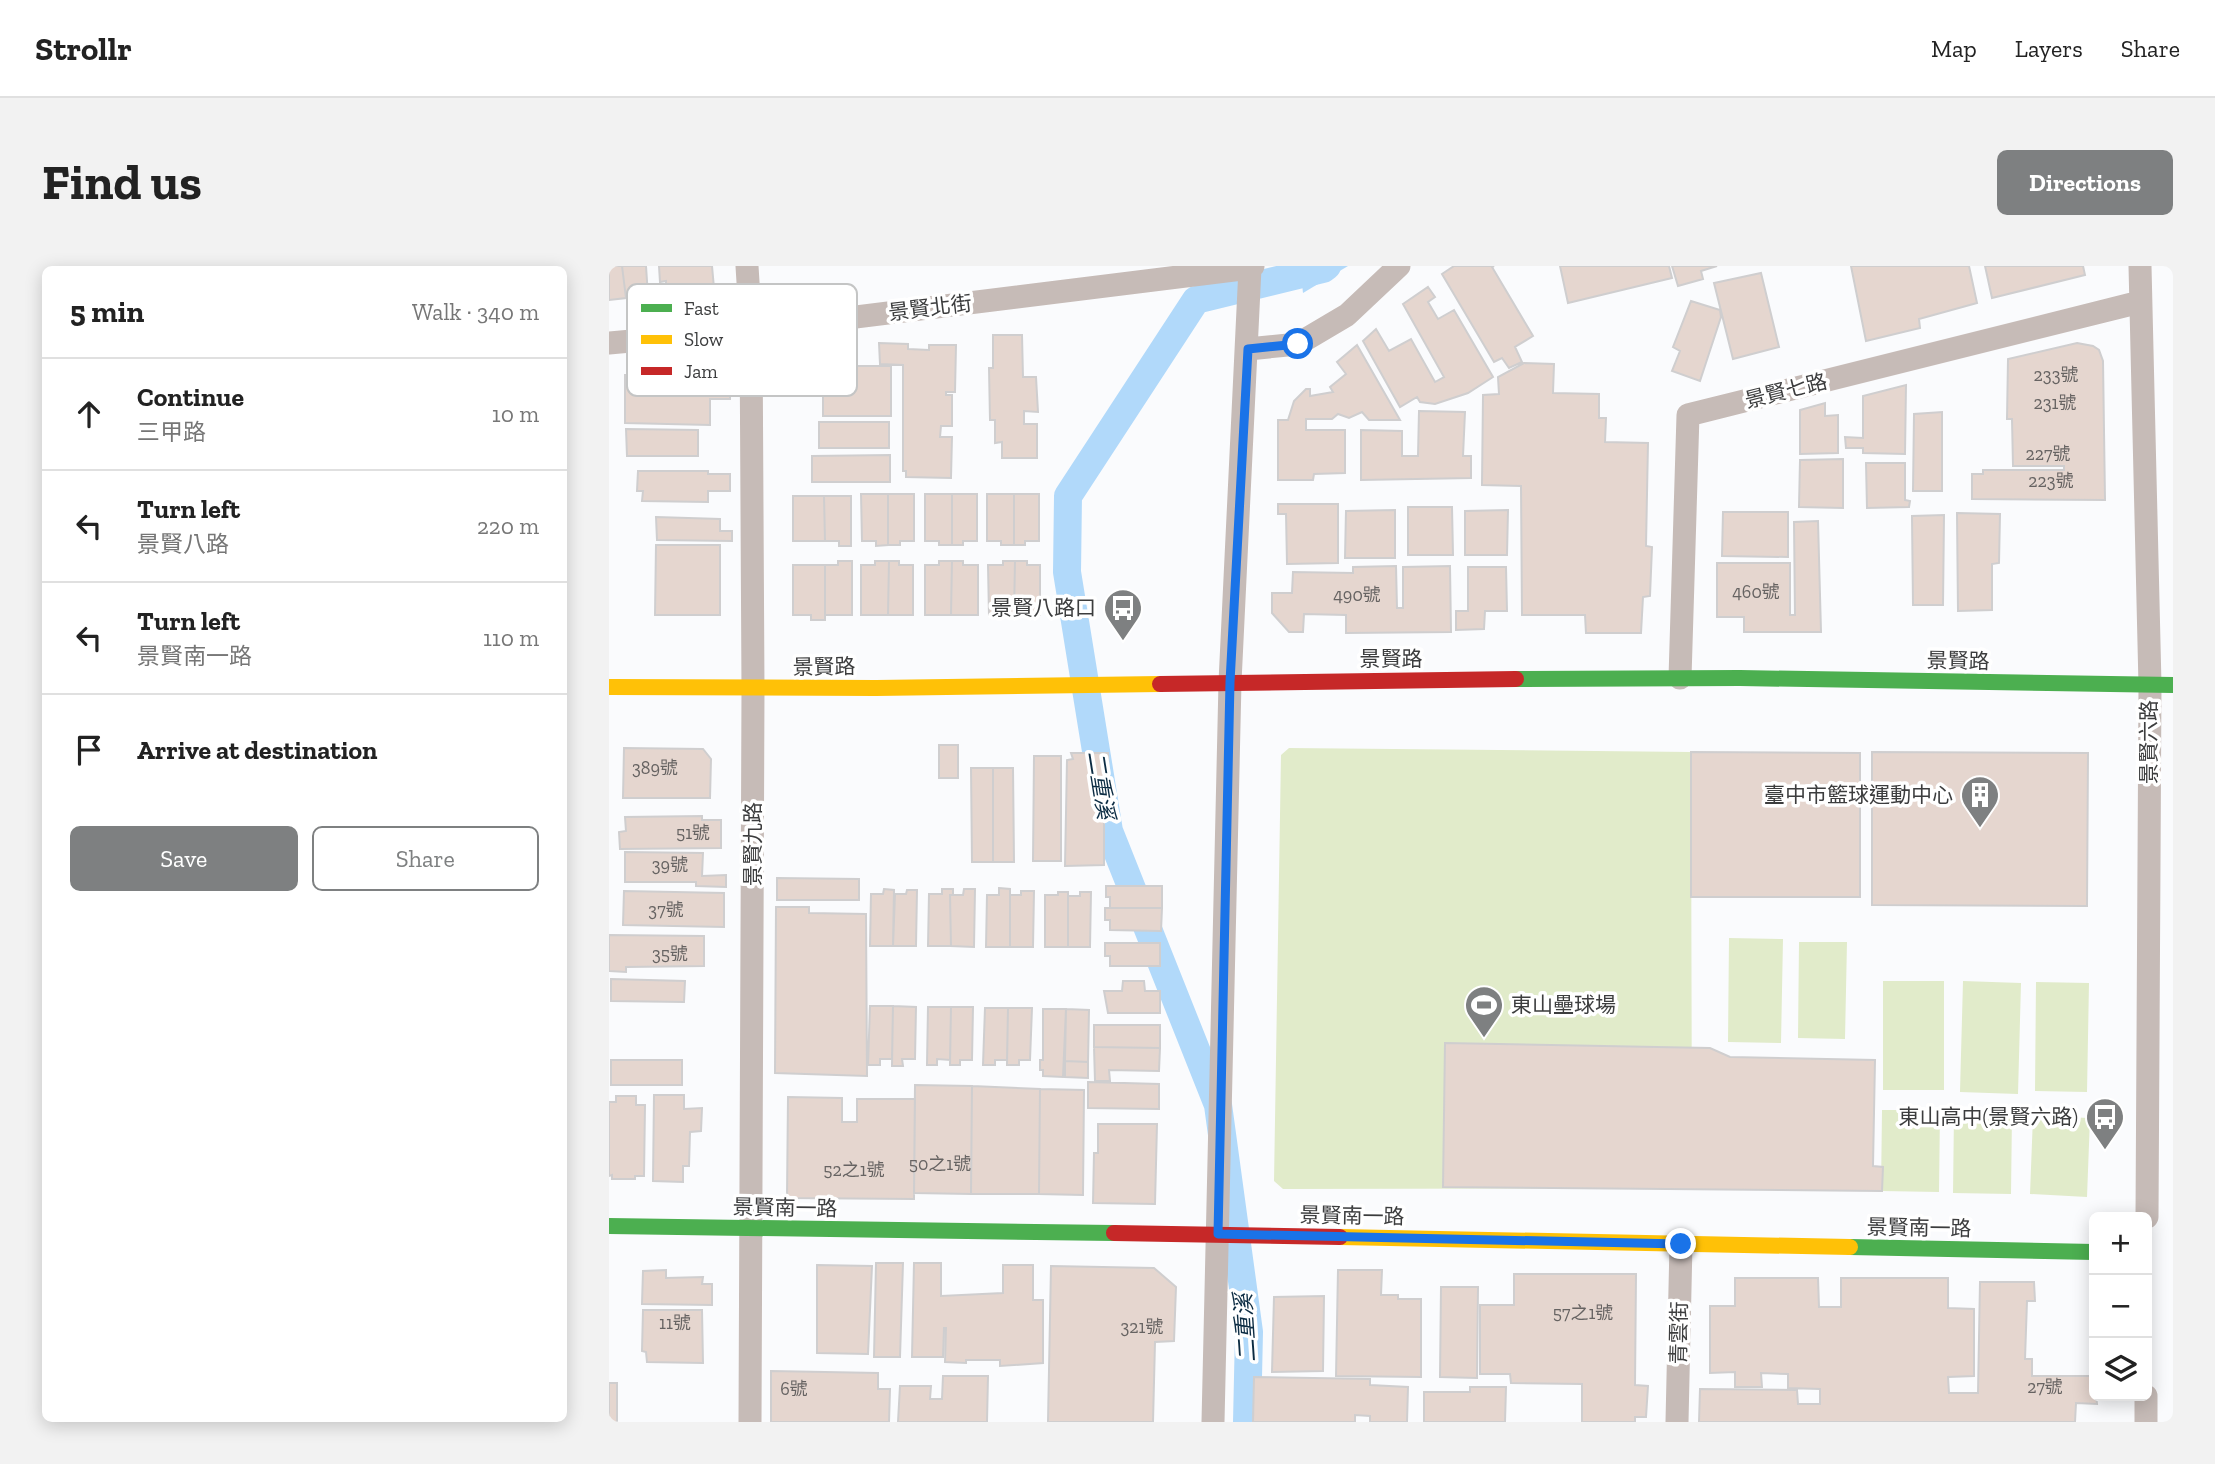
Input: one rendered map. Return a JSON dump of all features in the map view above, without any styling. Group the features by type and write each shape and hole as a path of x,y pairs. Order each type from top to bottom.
{"street":[{"name":"景賢九路","path":"747,266 748,284"},
{"path":"1248,349 1298,344 1347,315 1399,266"},
{"name":"景賢六路","path":"2140,266 2150,685 2147,1212"},
{"name":"景賢北街","path":"857,317 1251,267"},
{"path":"1213,1422 1230,682 1251,267"},
{"name":"景賢七路","path":"1680,678 1688,415 2140,302"},
{"name":"景賢北街","path":"609,343 627,341"},
{"name":"景賢九路","path":"750,1422 751,396"},
{"name":"景賢路","path":"609,687 753,689 1680,678 2173,685"},
{"name":"景賢南一路","path":"609,1226 1218,1234 2089,1252"},
{"name":"青雲街","path":"1677,1422 1681,1244"},
{"path":"2146,1401 2146,1422"}],"green space":[{"name":"東山壘球場","path":"1289,748 1691,752 1692,1188 1283,1189 1274,1181 1281,755"},
{"path":"1729,938 1783,939 1781,1043 1728,1042"},
{"path":"1799,942 1847,942 1845,1039 1798,1038"},
{"path":"1883,981 1944,981 1944,1090 1883,1090"},
{"path":"1963,981 2021,983 2018,1094 1960,1092"},
{"path":"2036,982 2089,983 2087,1092 2035,1091"},
{"path":"1882,1110 1940,1110 1939,1192 1881,1191"},
{"path":"1954,1113 2012,1114 2011,1194 1953,1193"},
{"path":"2033,1116 2090,1118 2087,1197 2030,1194"}],"water":[{"path":"1300,266 1348,266 1303,293"}],"building":[{"path":"609,266 622,266 626,298 609,300"},
{"path":"622,266 646,266 647,284 627,284 626,298"},
{"path":"659,266 712,266 714,284 660,282"},
{"path":"1454,266 1494,266 1492,267 1533,336 1515,347 1522,362 1509,368 1502,358 1494,362 1442,274"},
{"path":"1560,266 1669,266 1672,278 1568,303"},
{"path":"1672,266 1717,266 1701,271 1703,279 1678,286"},
{"path":"1851,266 1969,266 1977,303 1919,319 1920,328 1866,341"},
{"path":"1985,266 2083,266 2085,275 1992,298"},
{"path":"1761,273 1779,347 1733,359 1714,283"},
{"path":"1428,287 1435,297 1428,302 1438,319 1454,310 1493,377 1468,393 1435,404 1420,402 1417,397 1400,407 1363,341 1376,329 1389,351 1411,339 1435,382 1444,377 1403,304"},
{"path":"1691,301 1720,310 1721,317 1700,381 1672,371 1680,351 1673,347"},
{"path":"993,335 1022,335 1023,377 1036,377 1038,412 1024,411 1024,424 1037,424 1037,458 1002,458 1002,442 995,443 995,420 990,420 989,368 993,368"},
{"path":"879,343 908,344 908,349 929,350 929,345 956,345 955,392 946,392 946,395 952,395 952,426 941,426 940,437 952,437 951,478 906,477 906,471 903,471 903,365 880,364"},
{"path":"2077,343 2099,350 2103,361 2105,500 1972,499 1972,474 1983,474 1983,470 2064,470 2064,466 2013,466 2012,419 2007,419 2008,359"},
{"path":"1357,345 1400,420 1369,420 1362,412 1349,418 1338,414 1332,419 1306,419 1306,430 1345,430 1345,473 1314,474 1313,480 1278,480 1278,420 1288,420 1294,401 1306,389 1310,389 1310,396 1333,392 1330,387 1346,374 1337,362"},
{"path":"1524,363 1554,364 1553,393 1599,394 1599,418 1606,418 1605,442 1648,443 1646,546 1652,547 1650,596 1643,597 1641,633 1586,633 1585,615 1522,615 1521,486 1482,485 1483,395 1499,394 1498,377"},
{"path":"857,366 891,366 891,416 823,416 823,396 857,396"},
{"path":"625,375 627,396 730,396 730,399 710,399 710,425 625,423"},
{"path":"1906,385 1905,454 1863,453 1863,448 1846,448 1845,437 1863,438 1863,396"},
{"path":"1825,403 1825,416 1838,415 1838,453 1800,454 1800,410"},
{"path":"1419,411 1465,412 1463,456 1471,456 1471,478 1361,480 1361,430 1402,431 1402,456 1418,456"},
{"path":"1942,412 1942,491 1913,491 1914,414"},
{"path":"819,422 889,422 889,448 819,448"},
{"path":"626,429 698,430 698,456 627,456"},
{"path":"890,455 890,482 812,482 812,456"},
{"path":"1843,459 1843,508 1799,507 1800,460"},
{"path":"1866,463 1905,463 1905,500 1910,501 1909,507 1867,508"},
{"path":"638,471 708,471 708,474 730,474 730,491 708,491 708,502 642,501 643,491 637,491"},
{"path":"861,494 888,494 888,545 876,546 876,541 862,541"},
{"path":"888,494 914,494 914,541 900,541 900,545 888,545"},
{"path":"925,494 952,494 952,545 925,541"},
{"path":"952,494 977,494 977,541 963,541 963,545 952,545"},
{"path":"987,494 1014,494 1014,545 987,541"},
{"path":"1014,494 1039,494 1039,541 1025,541 1025,545 1014,545"},
{"path":"793,496 824,496 825,541 793,541"},
{"path":"824,496 851,496 851,546 839,546 839,541 825,541"},
{"path":"1278,504 1338,504 1338,563 1287,564 1286,514 1278,514"},
{"path":"1408,507 1452,507 1453,555 1408,555"},
{"path":"1395,510 1395,558 1345,558 1346,511"},
{"path":"1508,510 1507,555 1465,555 1465,511"},
{"path":"1723,512 1788,512 1788,557 1722,556"},
{"path":"1957,513 2000,514 1999,563 1992,564 1992,610 1958,611"},
{"path":"1944,515 1943,605 1913,605 1912,516"},
{"path":"656,517 720,519 720,531 732,531 732,541 657,540"},
{"path":"1818,521 1821,632 1744,632 1744,617 1717,617 1717,563 1790,563 1790,615 1795,615 1794,522"},
{"path":"656,545 720,545 720,615 655,615"},
{"path":"838,561 852,561 852,615 825,615 825,565 838,565"},
{"path":"875,561 889,561 888,615 861,615 861,565 875,565"},
{"path":"889,561 899,561 899,565 913,565 913,615 888,615"},
{"path":"939,561 952,561 951,615 925,615 925,565 939,565"},
{"path":"952,561 963,561 963,565 978,565 978,615 951,615"},
{"path":"1003,561 1015,561 1014,615 989,615 988,565 1003,565"},
{"path":"1015,561 1040,565 1040,615 1014,615"},
{"path":"793,565 825,565 825,620 811,620 811,615 793,615"},
{"path":"1396,566 1397,608 1403,608 1403,567 1450,566 1451,632 1346,633 1346,615 1304,614 1303,632 1289,632 1272,613 1272,593 1292,593 1293,572 1353,573 1353,567"},
{"path":"1468,567 1506,567 1507,611 1485,611 1484,629 1456,630 1456,611 1468,611"},
{"path":"939,745 958,745 958,778 939,778"},
{"path":"624,748 703,749 711,759 710,798 623,798"},
{"path":"1691,752 1860,753 1860,897 1691,897"},
{"name":"臺中市籃球運動中心","path":"1872,752 2088,753 2087,906 1872,905"},
{"path":"1071,753 1108,753 1109,778 1104,778 1104,865 1065,866 1067,760 1073,759"},
{"path":"1034,756 1061,756 1061,861 1033,861"},
{"path":"971,768 993,768 993,862 972,862"},
{"path":"993,768 1013,768 1014,862 993,862"},
{"path":"702,816 702,820 721,820 721,848 620,849 619,832 626,831 625,817"},
{"path":"625,852 703,853 702,876 726,875 726,887 696,886 696,882 625,882"},
{"path":"777,878 859,879 859,900 777,900"},
{"path":"1106,886 1162,886 1162,908 1110,908"},
{"path":"999,888 1010,889 1010,947 986,947 987,895 999,895"},
{"path":"884,889 894,890 893,946 870,946 871,894 883,894"},
{"path":"942,889 953,889 953,895 950,895 951,946 928,946 929,894 942,894"},
{"path":"964,889 975,889 974,947 951,946 950,895 963,895"},
{"path":"907,890 917,890 916,946 893,946 895,894 906,894"},
{"path":"624,891 724,893 724,927 623,925"},
{"path":"1021,891 1034,891 1033,947 1010,947 1010,895 1021,895"},
{"path":"1058,892 1068,892 1068,947 1045,947 1045,895 1058,895"},
{"path":"1080,892 1091,892 1090,947 1068,947 1068,896 1080,896"},
{"path":"776,907 809,907 809,913 866,914 867,1076 775,1073"},
{"path":"1105,908 1162,908 1161,931 1110,930 1110,920 1105,920"},
{"path":"609,935 704,936 704,966 626,967 626,972 609,971"},
{"path":"1105,943 1160,943 1160,966 1110,966 1110,956 1105,956"},
{"path":"611,979 685,981 684,1002 611,1001"},
{"path":"1123,981 1144,981 1145,991 1160,991 1160,1013 1108,1013 1104,991 1122,991"},
{"path":"870,1006 893,1006 892,1059 880,1059 880,1065 868,1065"},
{"path":"893,1006 916,1007 915,1059 902,1059 903,1066 892,1066"},
{"path":"928,1007 951,1007 950,1060 937,1059 937,1065 927,1065"},
{"path":"951,1007 973,1007 972,1060 960,1060 960,1065 950,1065"},
{"path":"985,1008 1008,1008 1007,1060 995,1060 995,1065 983,1065"},
{"path":"1008,1008 1032,1008 1030,1060 1019,1060 1019,1065 1007,1065"},
{"path":"1043,1009 1066,1009 1063,1077 1043,1076 1043,1070 1040,1070 1040,1060 1043,1060"},
{"path":"1066,1009 1089,1010 1088,1062 1065,1061"},
{"path":"1094,1025 1160,1025 1160,1048 1094,1047"},
{"path":"1445,1043 1710,1048 1730,1057 1875,1060 1873,1166 1883,1167 1882,1191 1443,1187"},
{"path":"1094,1047 1160,1048 1159,1071 1109,1070 1110,1081 1095,1081"},
{"path":"611,1060 682,1060 682,1085 611,1085"},
{"path":"1065,1061 1088,1062 1088,1078 1065,1077"},
{"path":"1088,1082 1159,1084 1159,1109 1088,1108"},
{"path":"915,1085 972,1086 971,1194 914,1193"},
{"path":"972,1086 1040,1089 1039,1194 971,1194"},
{"path":"1040,1089 1084,1090 1083,1195 1039,1194"},
{"path":"654,1095 684,1095 684,1109 702,1108 701,1131 690,1132 689,1166 683,1166 683,1182 653,1181"},
{"path":"616,1096 636,1096 636,1105 645,1105 644,1176 635,1176 635,1179 612,1179 612,1175 609,1176 609,1102 616,1102"},
{"path":"788,1097 842,1098 842,1122 857,1122 857,1099 915,1099 914,1199 787,1198"},
{"path":"1098,1124 1157,1124 1155,1204 1093,1203 1094,1153 1098,1153"},
{"path":"876,1263 903,1263 900,1357 874,1357"},
{"path":"914,1263 941,1263 941,1296 1003,1293 1003,1265 1033,1265 1033,1300 1043,1300 1043,1363 1000,1366 1000,1360 945,1362 946,1328 943,1357 912,1357"},
{"path":"817,1265 872,1266 868,1354 817,1353"},
{"path":"1051,1266 1154,1268 1176,1287 1174,1341 1155,1342 1153,1422 1048,1422"},
{"path":"666,1270 666,1278 703,1277 702,1284 712,1284 712,1305 642,1304 643,1271"},
{"path":"1338,1270 1382,1270 1381,1295 1398,1295 1398,1299 1421,1299 1421,1377 1336,1376"},
{"path":"1514,1274 1636,1274 1635,1385 1648,1386 1646,1417 1635,1417 1635,1422 1582,1422 1582,1384 1511,1383 1510,1374 1480,1374 1480,1305 1514,1305"},
{"path":"1735,1278 1818,1278 1819,1307 1841,1307 1841,1278 1948,1278 1948,1308 1974,1309 1974,1376 1948,1377 1949,1393 1978,1393 1980,1282 2034,1282 2035,1301 2027,1301 2025,1359 2032,1359 2032,1376 2089,1376 2089,1401 2097,1401 2097,1404 2076,1403 2075,1422 1699,1422 1700,1389 1797,1390 1798,1404 1820,1404 1820,1389 1788,1388 1788,1374 1761,1373 1762,1387 1735,1387 1735,1372 1710,1373 1710,1306 1735,1306"},
{"path":"1441,1287 1478,1287 1477,1378 1440,1377"},
{"path":"1324,1296 1323,1371 1272,1372 1274,1297"},
{"path":"643,1310 702,1310 703,1363 647,1362 646,1352 642,1351"},
{"path":"771,1371 878,1373 878,1389 890,1389 889,1422 771,1422"},
{"path":"943,1376 988,1376 987,1422 898,1422 900,1386 931,1386 930,1399 942,1399"},
{"path":"1254,1377 1370,1379 1370,1385 1408,1387 1407,1422 1370,1422 1370,1416 1355,1415 1355,1422 1253,1422"},
{"path":"609,1383 617,1383 617,1422 609,1422"},
{"path":"1470,1387 1506,1387 1505,1422 1424,1422 1424,1392 1470,1392"}],"waterway":[{"name":"二重溪","path":"1247,1422 1249,1332 1218,1105 1109,831 1067,572 1068,496 1196,300 1327,266"}],"traffic: fast":[{"path":"1516,679 1740,678 2173,685"},
{"path":"609,1226 1114,1233"},
{"path":"1850,1247 2089,1252"}],"traffic: slow":[{"path":"609,687 876,688 1160,684"},
{"path":"1340,1237 1850,1247"}],"traffic: jam":[{"path":"1160,684 1516,679"},
{"path":"1114,1233 1340,1237"}],"place":[{"name":"景賢八路口","path":"1123,642"},
{"name":"臺中市籃球運動中心","path":"1980,829"},
{"name":"東山壘球場","path":"1484,1039"},
{"name":"東山高中(景賢六路)","path":"2105,1151"}],"route":[{"path":"1298,344 1248,349 1230,682 1218,1234 1681,1244"}]}
